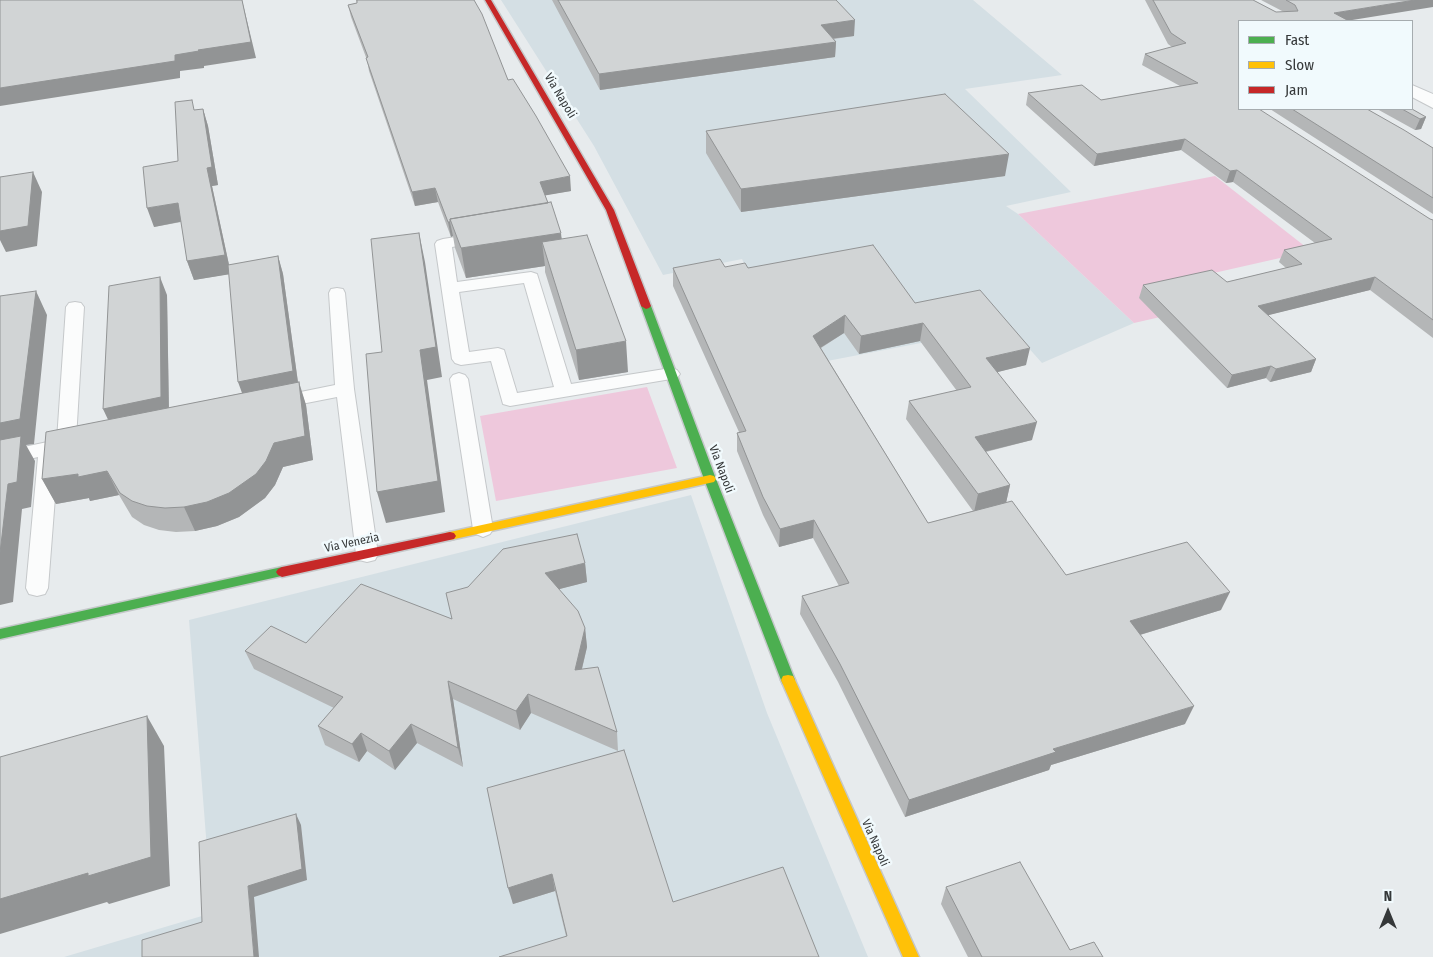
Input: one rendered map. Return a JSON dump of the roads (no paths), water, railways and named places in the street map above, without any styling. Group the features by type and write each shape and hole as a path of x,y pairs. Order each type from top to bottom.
{"street":[{"name":"Via Napoli","path":"488,0 610,210 710,479 800,710 911,957"},
{"path":"1413,91 1433,102"},
{"name":"Via Venezia","path":"0,634 710,479"}],"lane":[{"path":"500,235 443,244 461,359 498,354 510,400 671,374"},
{"path":"450,288 531,277 564,391"},
{"path":"337,293 345,388 367,554"},
{"path":"37,588 75,307"},
{"path":"459,380 483,529"},
{"path":"258,406 345,388"},
{"path":"0,459 85,442"}]}
